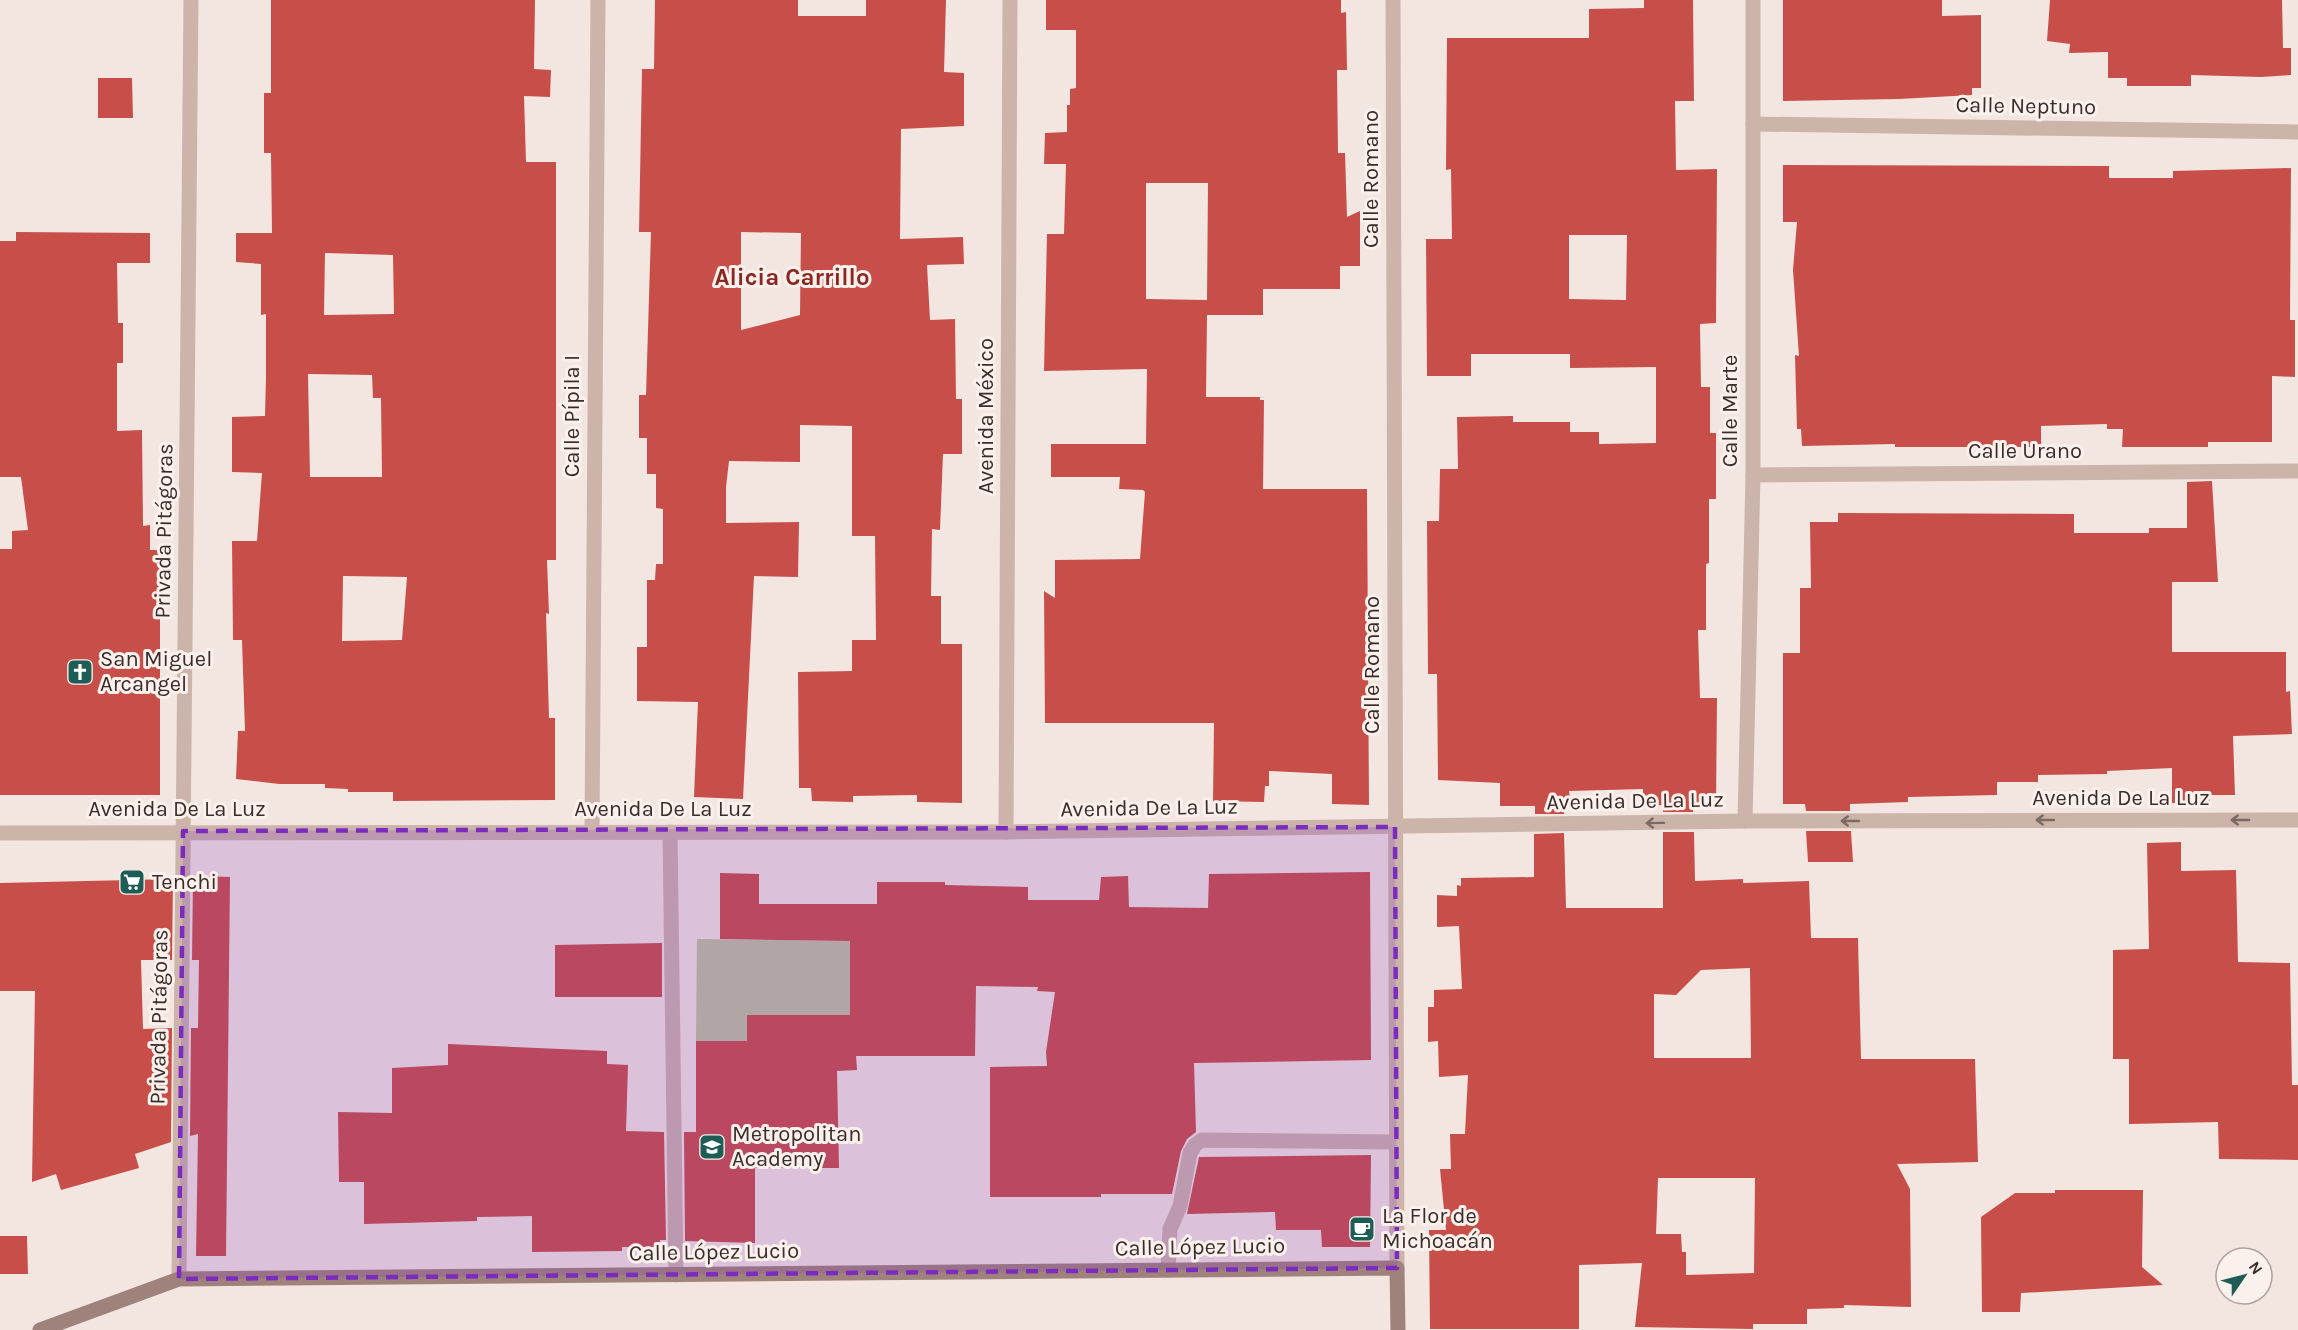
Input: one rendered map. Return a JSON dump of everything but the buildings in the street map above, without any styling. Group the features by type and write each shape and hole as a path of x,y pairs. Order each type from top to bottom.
{"main road":[{"name":"Calle López Lucio","path":"40,1330 179,1279 1397,1268"},
{"name":"Calle Romano","path":"1397,1268 1398,1330"}],"street":[{"name":"Privada Pitágoras","path":"179,1279 191,0"},
{"name":"Calle Pípila I","path":"592,832 598,0"},
{"name":"Avenida México","path":"1006,832 1010,0"},
{"name":"Calle Romano","path":"1394,0 1397,1268"},
{"name":"Calle Marte","path":"1745,821 1753,476 1753,0"},
{"name":"Calle Neptuno","path":"1753,124 2298,132"},
{"name":"Calle Urano","path":"1753,476 2298,471"},
{"name":"Avenida De La Luz","path":"0,833 183,831 1006,832 1745,821 2298,820"},
{"path":"670,832 676,1275"},
{"path":"1168,1270 1170,1229 1182,1199 1190,1153 1195,1144 1202,1140 1396,1142"}],"highlighted area":[{"path":"1395,827 1397,1268 179,1279 183,831"}],"green space":[{"path":"697,939 850,941 850,1015 747,1015 747,1041 696,1041"}],"place":[{"name":"San Miguel Arcangel","path":"80,672"},
{"name":"Tenchi","path":"132,882"},
{"name":"Metropolitan Academy","path":"712,1147"},
{"name":"La Flor de Michoacán","path":"1362,1229"}],"district":[{"name":"Alicia Carrillo","path":"792,277"}]}
